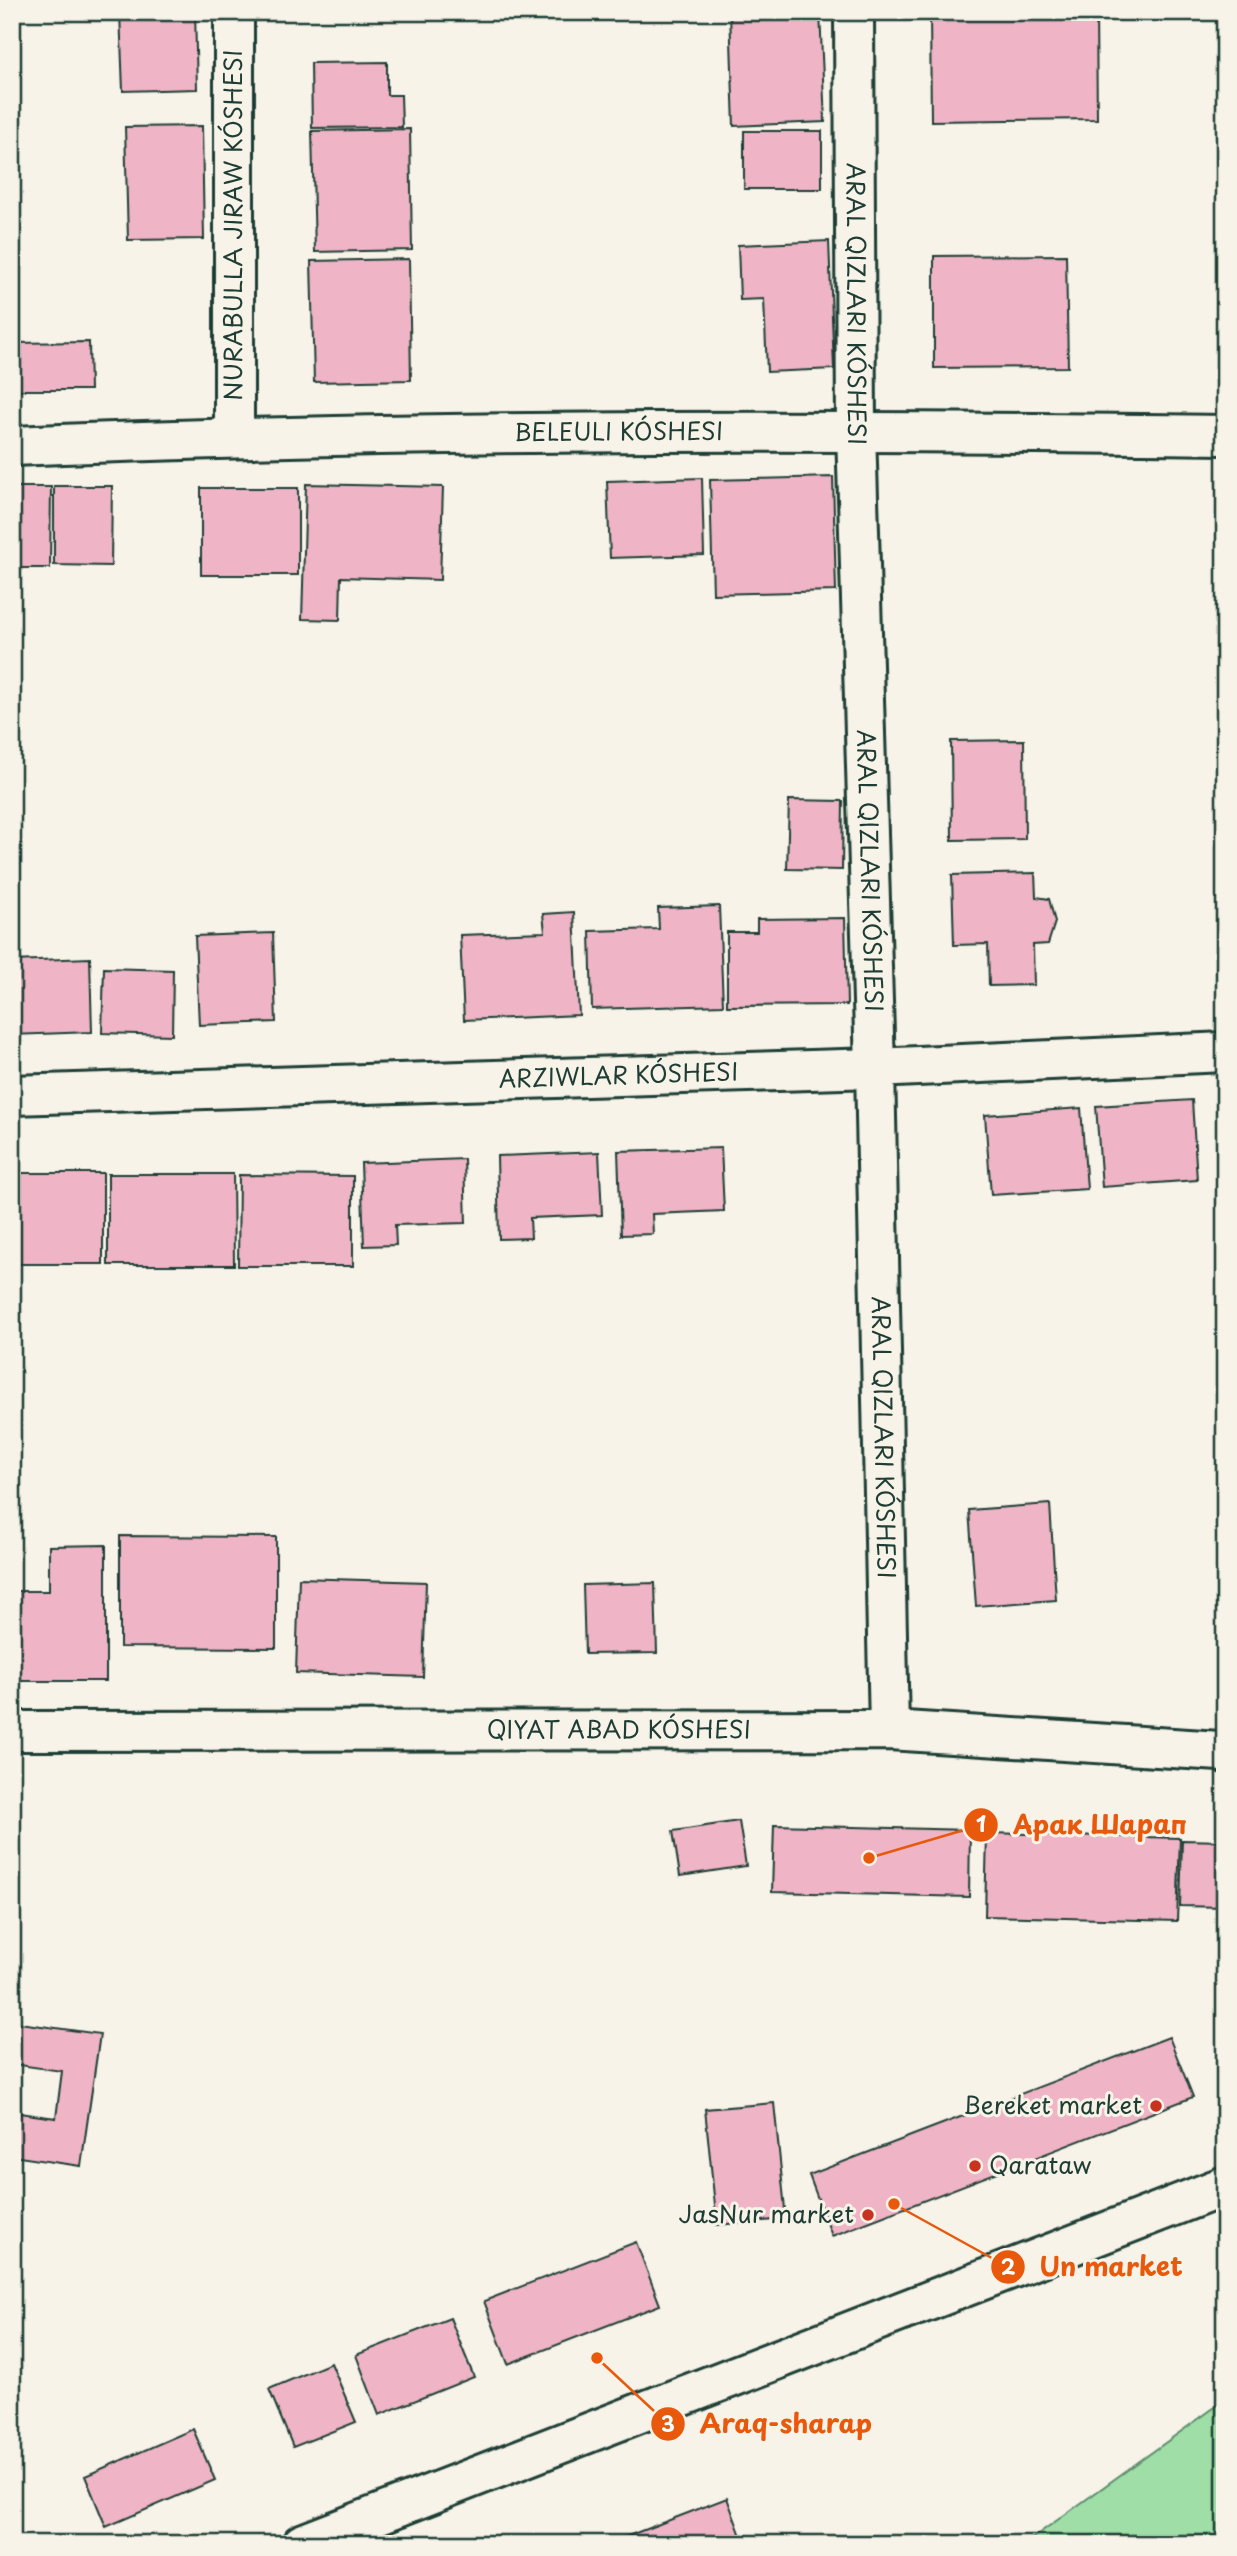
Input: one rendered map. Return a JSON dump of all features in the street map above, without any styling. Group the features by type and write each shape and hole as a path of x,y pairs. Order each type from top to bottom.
{"street":[{"path":"234,12 234,437"},
{"path":"854,12 856,430 875,1068 889,1730"},
{"name":"BELEULI KÓSHESI","path":"12,446 234,437 856,430 1225,435"},
{"path":"12,1095 875,1068 1225,1052"},
{"name":"QIYAT ABAD KÓSHESI","path":"12,1731 889,1730 1206,1750 1225,1754"},
{"path":"302,2544 1225,2186"}],"green space":[{"path":"1225,2400 1225,2544 1024,2544"}],"building":[{"path":"120,12 195,12 197,89 123,91"},
{"path":"730,12 820,12 825,122 734,126"},
{"path":"930,12 1096,12 1097,119 931,121"},
{"path":"387,62 387,95 401,95 402,127 312,128 311,63"},
{"path":"202,126 204,239 128,240 125,127"},
{"path":"410,129 412,250 315,252 312,131"},
{"path":"744,131 822,131 822,189 744,189"},
{"path":"829,241 834,369 767,372 764,299 740,300 738,245"},
{"path":"1066,255 1068,367 934,368 934,256"},
{"path":"409,259 411,380 314,382 311,261"},
{"path":"89,342 90,390 12,390 12,343"},
{"path":"833,477 836,591 713,594 710,480"},
{"path":"702,478 704,555 610,558 607,481"},
{"path":"306,484 443,487 440,580 341,577 340,620 302,619"},
{"path":"54,486 112,486 111,566 54,565"},
{"path":"12,487 51,487 50,568 12,568"},
{"path":"201,488 298,488 298,575 201,575"},
{"path":"1024,740 1025,839 952,840 951,741"},
{"path":"789,800 843,801 842,870 787,869"},
{"path":"1035,873 1036,897 1049,899 1055,922 1048,944 1033,945 1034,985 989,986 988,944 954,945 952,875"},
{"path":"719,906 723,1005 592,1009 590,931 659,929 658,908"},
{"path":"574,912 579,1015 464,1020 460,935 545,932 543,914"},
{"path":"845,918 847,1005 727,1006 727,932 757,932 757,919"},
{"path":"273,933 276,1022 199,1025 195,936"},
{"path":"90,958 92,1032 12,1035 12,961"},
{"path":"104,968 173,970 172,1035 102,1033"},
{"path":"1192,1100 1197,1180 1102,1187 1096,1106"},
{"path":"1081,1108 1087,1189 991,1195 985,1115"},
{"path":"721,1148 724,1211 652,1214 653,1234 621,1235 618,1151"},
{"path":"599,1152 602,1215 530,1218 531,1238 499,1239 497,1156"},
{"path":"464,1159 466,1223 395,1225 396,1245 364,1246 361,1163"},
{"path":"12,1173 103,1173 103,1264 12,1264"},
{"path":"108,1174 233,1174 234,1265 108,1265"},
{"path":"239,1175 353,1176 353,1266 238,1266"},
{"path":"1050,1504 1056,1600 976,1606 969,1510"},
{"path":"120,1536 276,1537 276,1648 120,1647"},
{"path":"106,1545 106,1681 12,1681 12,1591 49,1591 49,1546"},
{"path":"299,1578 426,1582 423,1677 296,1673"},
{"path":"655,1583 657,1653 585,1654 583,1585"},
{"path":"739,1821 746,1866 680,1876 673,1831"},
{"path":"774,1825 970,1830 969,1897 772,1892"},
{"path":"987,1833 1180,1838 1177,1921 985,1916"},
{"path":"1182,1840 1225,1841 1225,1907 1180,1906"},
{"path":"12,2022 100,2034 81,2166 12,2156 12,2112 56,2118 62,2071 12,2064"},
{"path":"1169,2037 1193,2097 832,2236 809,2175"},
{"path":"774,2103 786,2219 717,2225 705,2109"},
{"path":"636,2242 660,2305 508,2364 484,2301"},
{"path":"450,2318 474,2377 379,2415 356,2355"},
{"path":"331,2363 356,2422 293,2447 269,2389"},
{"path":"193,2429 215,2480 106,2527 85,2476"},
{"path":"727,2498 744,2544 607,2544"}],"place":[{"name":"Арак Шарап","path":"869,1858"},
{"name":"Bereket market","path":"1156,2106"},
{"name":"Qarataw","path":"975,2166"},
{"name":"Un market","path":"894,2204"},
{"name":"JasNur market","path":"868,2215"},
{"name":"Araq-sharap","path":"597,2358"}]}
